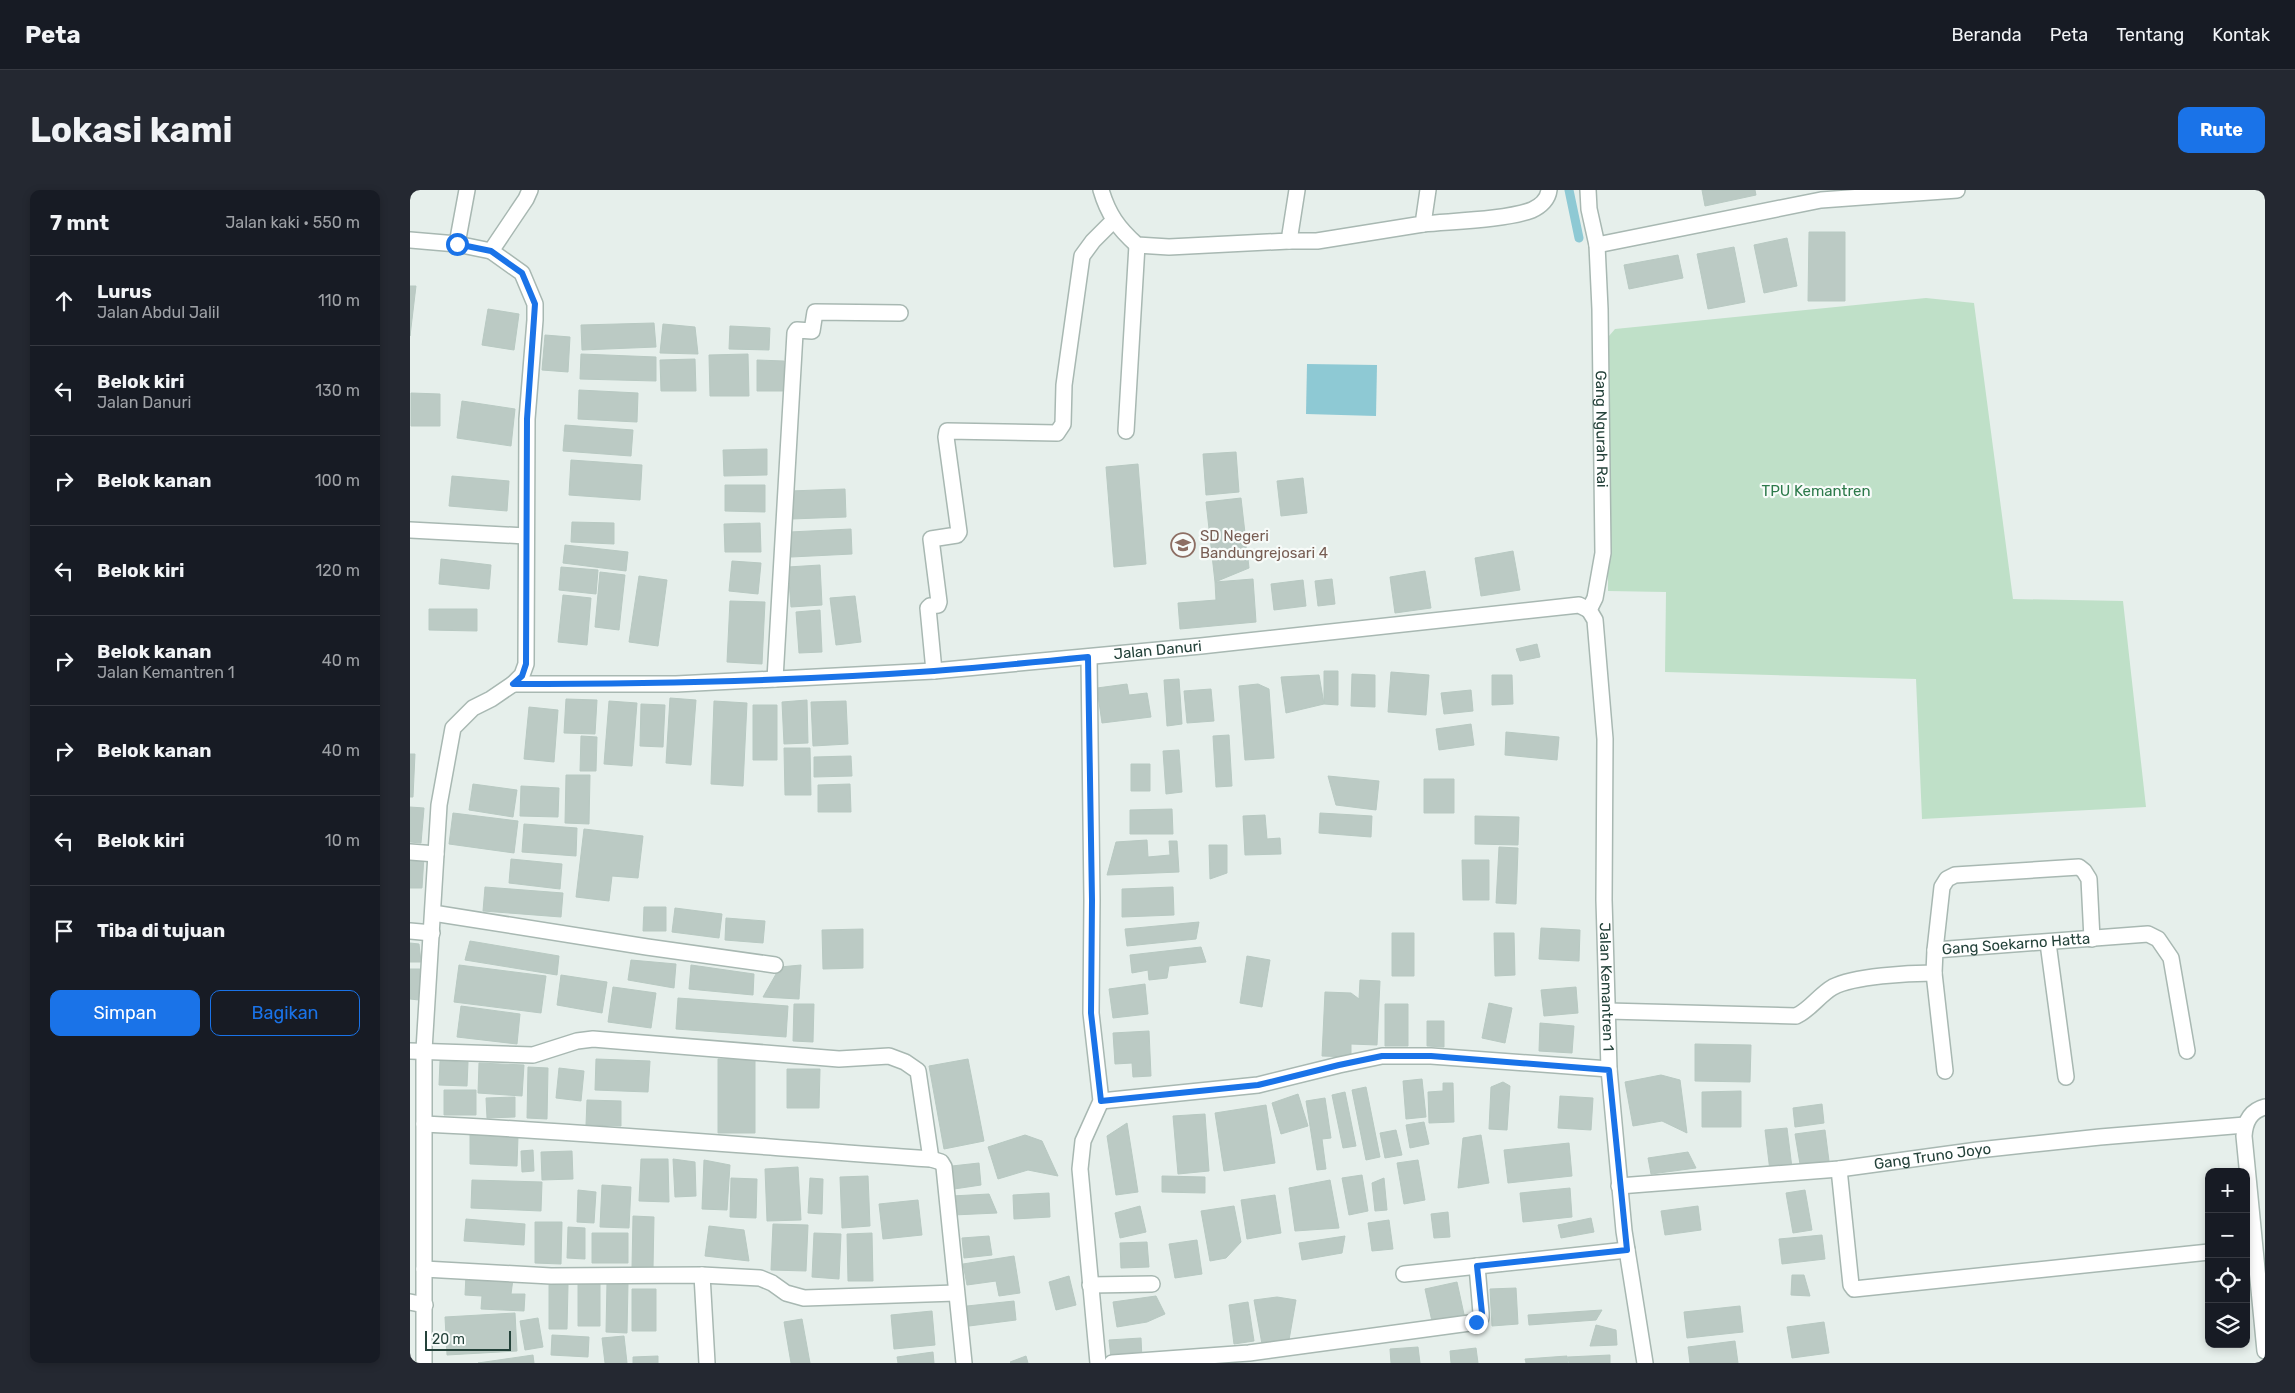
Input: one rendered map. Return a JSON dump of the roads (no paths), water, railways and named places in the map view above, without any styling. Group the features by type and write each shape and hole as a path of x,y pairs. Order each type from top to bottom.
{"street":[{"path":"457,244 468,190"},
{"path":"491,251 530,190"},
{"path":"1101,190 1113,221 1137,245 1169,247 1317,241 1424,224 1510,214 1532,210 1542,204 1548,196 1549,190"},
{"path":"1289,241 1297,190"},
{"path":"1424,224 1428,190"},
{"name":"Gang Ngurah Rai","path":"1588,190 1589,209 1597,245 1600,309 1603,553 1595,598 1590,610"},
{"path":"1597,245 1821,200 1957,190"},
{"path":"934,671 928,608 938,605 939,602 931,539 959,532 946,437 947,431 1057,433 1063,424 1064,385 1082,256 1093,241 1113,221"},
{"path":"410,240 457,244 491,251 522,273 535,304 527,419 526,664 522,676 513,684 491,699 473,708 453,728 439,805 432,934 417,1050 424,1124 424,1269 418,1304 424,1363"},
{"path":"1126,431 1137,245"},
{"path":"775,679 795,333 797,330 812,331 813,314 817,312 900,313"},
{"path":"410,530 526,536"},
{"name":"Jalan Danuri","path":"513,684 676,684 934,671 1088,657 1579,605 1590,610"},
{"name":"Jalan Kemantren 1","path":"1590,610 1595,620 1605,739 1604,900 1609,1070 1619,1186 1645,1363"},
{"path":"1088,657 1092,900 1091,1013 1101,1101 1083,1141 1080,1169 1098,1363"},
{"path":"410,852 436,854"},
{"path":"1935,950 1942,887 1947,879 1955,875 2079,867 2084,871 2088,879 2092,939"},
{"path":"433,913 775,965"},
{"path":"410,931 432,934"},
{"name":"Gang Soekarno Hatta","path":"1608,1011 1796,1016 1803,1013 1833,987 1850,981 1934,973 1935,950 2148,934 2158,939 2171,958 2187,1051"},
{"path":"2048,943 2066,1077"},
{"path":"1934,973 1945,1071"},
{"path":"417,1050 533,1055 576,1041 593,1039 838,1058 889,1056 905,1062 918,1071 931,1159"},
{"path":"1101,1101 1258,1085 1382,1056 1431,1056 1609,1070"},
{"path":"2265,1106 2250,1115 2245,1126 2244,1136 2265,1351"},
{"path":"424,1124 579,1132 931,1159 942,1162 964,1363"},
{"name":"Gang Truno Joyo","path":"1619,1186 1840,1169 1978,1150 2100,1137 2245,1126"},
{"path":"1840,1169 1851,1285 1854,1289 2205,1252"},
{"path":"1404,1274 1627,1250"},
{"path":"1112,1363 1249,1353 1476,1322 1481,1318 1482,1313 1477,1266"},
{"path":"424,1269 551,1276 702,1275 760,1278 786,1292 804,1298 956,1293"},
{"path":"702,1275 707,1363"},
{"path":"1090,1285 1152,1284"}],"water":[{"path":"1307,364 1377,365 1376,416 1306,414"}],"waterway":[{"path":"1569,190 1579,238"}],"place":[{"name":"SD Negeri Bandungrejosari 4","path":"1183,545"}],"park label":[{"name":"TPU Kemantren","path":"1816,491"}]}
